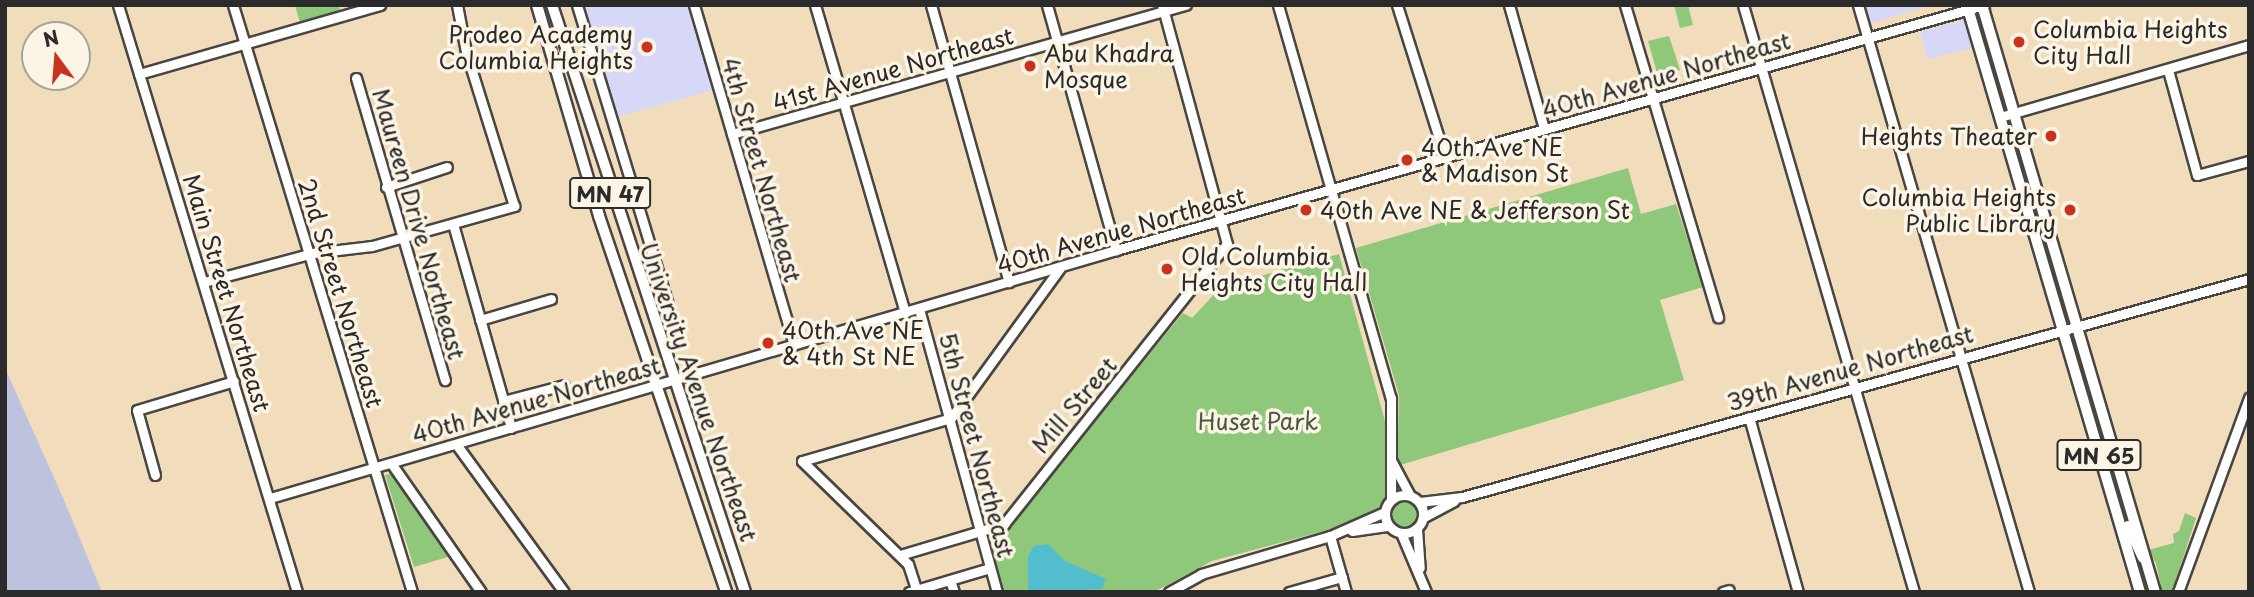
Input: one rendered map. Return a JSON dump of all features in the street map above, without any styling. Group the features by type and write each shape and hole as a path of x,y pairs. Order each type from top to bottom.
{"main road":[{"name":"University Avenue Northeast","path":"537,5 599,216 659,384 726,592"},
{"name":"University Avenue Northeast","path":"552,5 672,380 745,592"},
{"name":"MN 65","path":"1983,5 2076,330 2155,592"},
{"name":"MN 65","path":"1968,8 2140,592"},
{"path":"2104,474 2124,513 2133,515"},
{"path":"2117,515 2148,563"}],"street":[{"name":"Main Street Northeast","path":"118,5 297,592"},
{"name":"2nd Street Northeast","path":"233,5 412,592"},
{"path":"139,74 380,5"},
{"path":"204,282 309,254 400,238 514,206 466,52 457,5"},
{"name":"University Avenue Northeast","path":"577,5 678,340"},
{"name":"4th Street Northeast","path":"694,5 794,345"},
{"path":"815,5 905,313"},
{"path":"931,5 1009,282"},
{"path":"1048,5 1116,250"},
{"name":"41st Avenue Northeast","path":"732,134 1058,42 1163,8 1186,5"},
{"path":"1278,5 1391,398 1391,499 1385,512 1389,526"},
{"path":"1397,5 1445,157"},
{"path":"1508,5 1544,129"},
{"path":"1625,5 1718,317"},
{"path":"1743,5 1914,592"},
{"path":"1858,5 1958,356 2029,592"},
{"name":"40th Avenue Northeast","path":"270,498 1116,250 1983,5"},
{"path":"1163,8 1224,220"},
{"path":"2000,117 2249,45"},
{"path":"2168,70 2197,175 2249,161"},
{"name":"Maureen Drive Northeast","path":"356,78 400,238 445,380"},
{"path":"386,187 447,167"},
{"name":"Mill Street","path":"900,555 1004,524 1227,244 1224,220"},
{"path":"453,223 510,428"},
{"path":"990,568 914,591 908,564 802,461 951,418 1061,267"},
{"name":"39th Avenue Northeast","path":"1420,502 1462,497 1958,356 2061,328 2076,330 2249,279"},
{"path":"480,320 551,299"},
{"name":"5th Street Northeast","path":"919,309 997,592"},
{"path":"155,475 137,410 234,381"},
{"path":"503,401 564,385"},
{"path":"2178,592 2249,398"},
{"path":"1749,417 1798,592"},
{"path":"456,443 564,592"},
{"path":"1390,458 1410,495 1420,502 1423,517 1417,529 1419,570"},
{"path":"391,463 481,592"},
{"path":"1391,499 1410,495"},
{"name":"39th Avenue Northeast","path":"1423,517 1462,497"},
{"path":"1169,592 1201,574 1335,534 1385,512"},
{"path":"1335,534 1389,526 1401,533 1419,570 1426,592"},
{"path":"1401,533 1417,529"},
{"path":"1335,534 1346,592"},
{"path":"1289,592 1308,589 1342,577"},
{"path":"950,580 954,592"}],"shaded area":[{"name":"Prodeo Academy Columbia Heights","path":"580,5 688,5 714,90 612,118"},
{"path":"1862,5 1932,5 1868,24"},
{"path":"1964,20 1972,48 1927,59 1920,32"},
{"path":"5,368 64,500 102,592 5,592"}],"green space":[{"path":"295,5 339,5 340,12 300,23"},
{"path":"1674,5 1688,5 1693,25 1680,28"},
{"path":"1669,36 1680,70 1658,76 1648,41"},
{"path":"1628,168 1641,214 1676,204 1703,287 1660,300 1684,380 1397,466 1399,395 1356,248"},
{"name":"Huset Park","path":"1339,254 1386,425 1385,462 1390,486 1382,507 1346,525 1212,561 1154,592 1003,592 991,548 1183,313 1192,318 1221,287"},
{"path":"394,473 451,556 414,567 385,475"},
{"path":"1405,498 1416,503 1421,514 1416,525 1405,530 1394,525 1389,514 1394,503"},
{"path":"2185,513 2196,518 2172,592 2162,592 2156,563 2148,550 2174,543 2173,534 2179,531"}],"water":[{"path":"1048,544 1065,561 1106,579 1102,589 1028,592 1028,556 1034,546"}],"place":[{"name":"Columbia Heights City Hall","path":"2019,42"},
{"name":"Prodeo Academy Columbia Heights","path":"647,47"},
{"name":"Abu Khadra Mosque","path":"1030,66"},
{"name":"Heights Theater","path":"2051,136"},
{"name":"40th Ave NE & Madison St","path":"1407,160"},
{"name":"40th Ave NE & Jefferson St","path":"1306,210"},
{"name":"Columbia Heights Public Library","path":"2070,210"},
{"name":"Old Columbia Heights City Hall","path":"1167,269"},
{"name":"40th Ave NE & 4th St NE","path":"768,343"}]}
